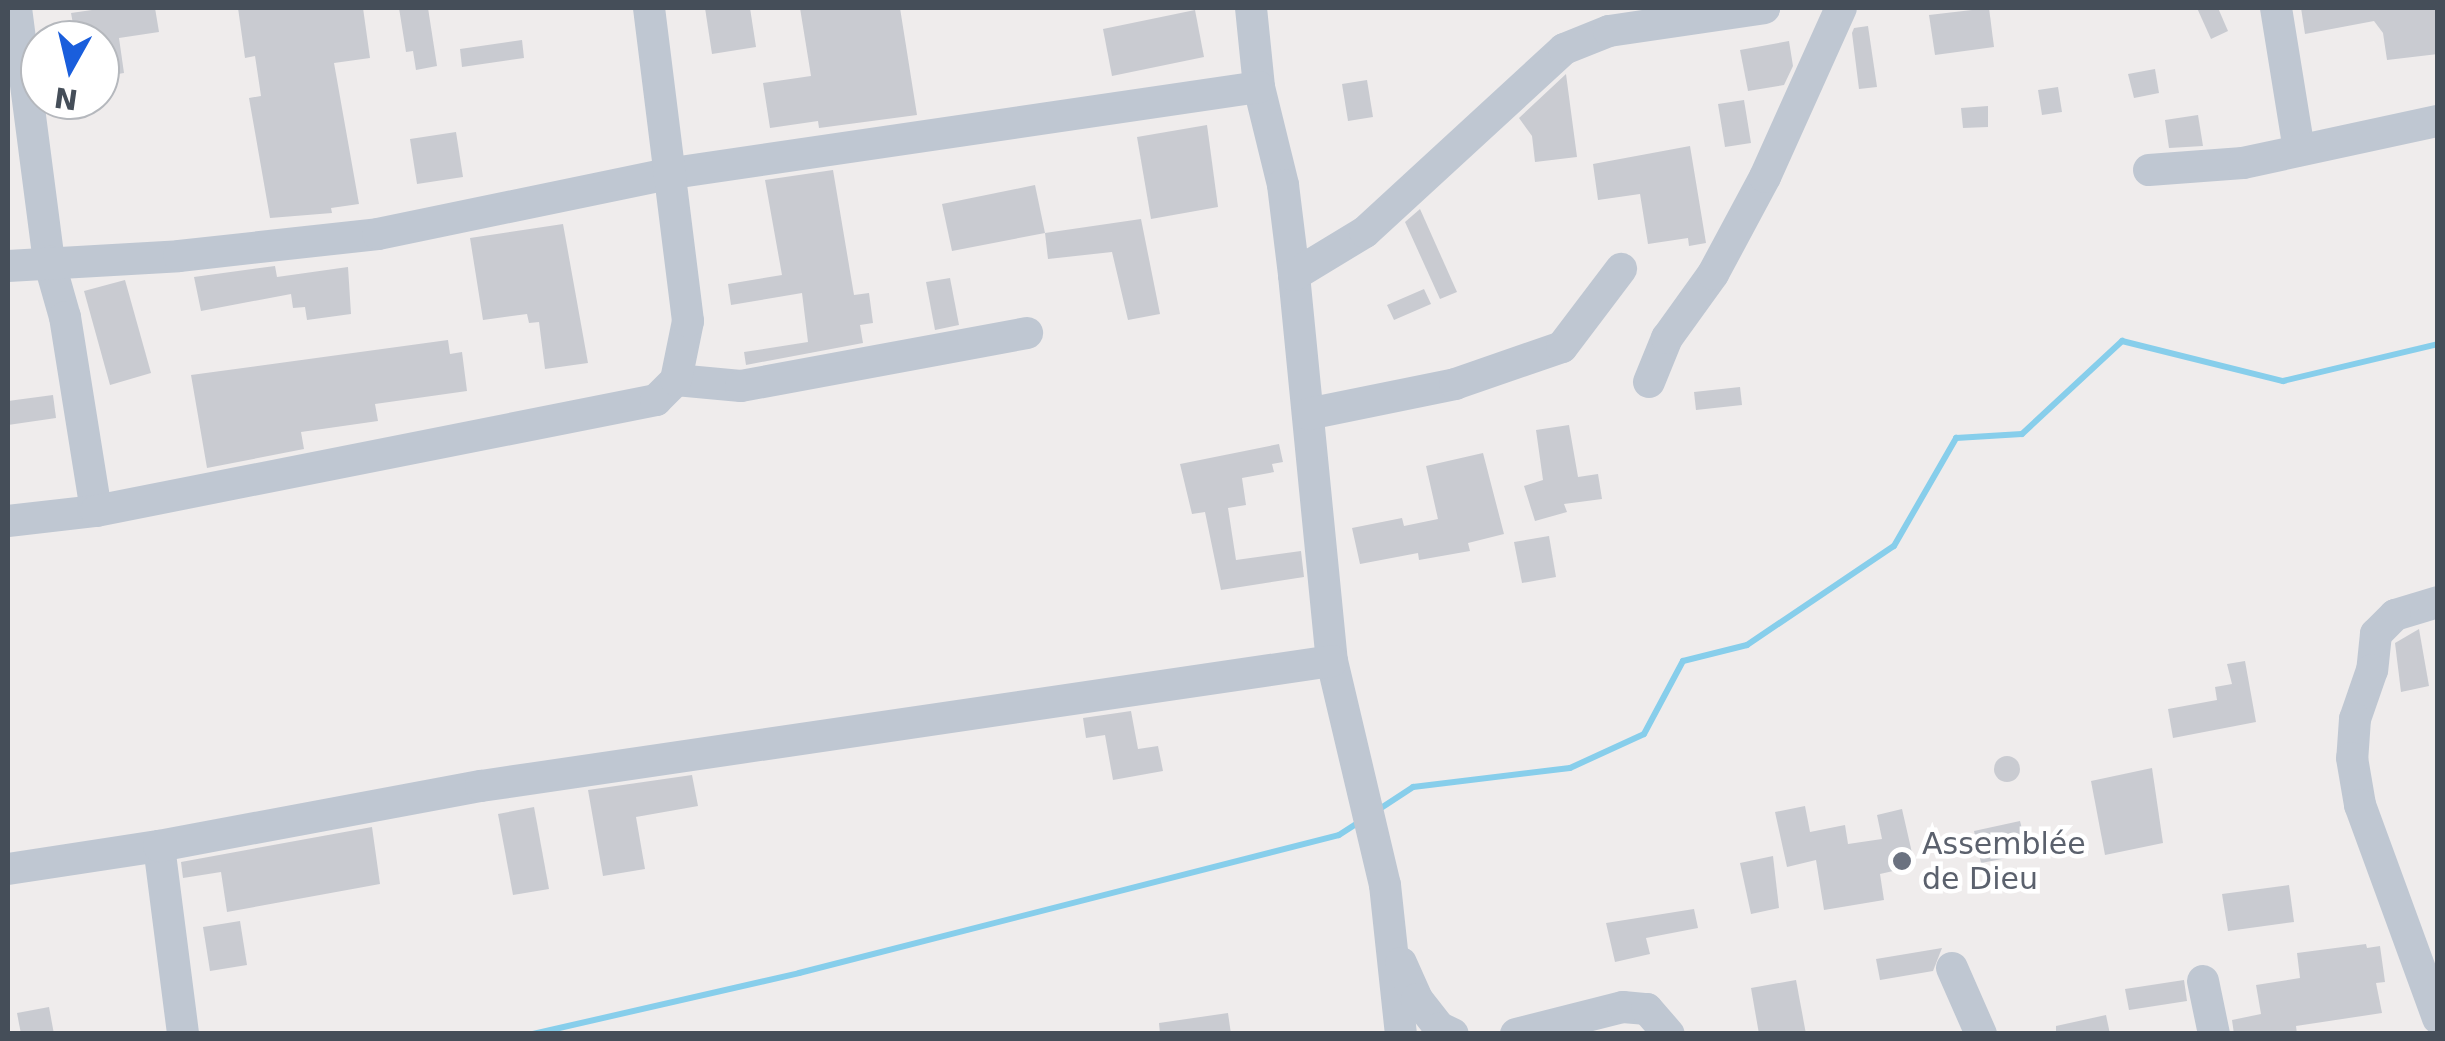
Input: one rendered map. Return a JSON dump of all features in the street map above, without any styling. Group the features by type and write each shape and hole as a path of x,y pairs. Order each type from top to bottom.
{"street":[{"path":"16,8 49,260 64,317 96,511"},
{"path":"8,520 96,511 656,400 676,380 688,321 650,8"},
{"path":"1251,8 1259,87 1282,185 1294,275 1332,661 1366,788 1385,885 1401,1034"},
{"path":"1294,275 1365,232 1564,49 1608,20 1764,8"},
{"path":"1650,382 1667,338 1712,274 1766,177 1842,8"},
{"path":"2276,8 2299,150"},
{"path":"8,266 49,260 179,256 378,234 673,174 1259,87"},
{"path":"2149,170 2243,163 2438,121"},
{"path":"1308,414 1454,384 1562,347 1620,269"},
{"path":"676,380 742,386 1027,333"},
{"path":"2438,602 2395,615 2376,634 2372,670 2354,719 2352,758 2360,804 2438,1018"},
{"path":"8,869 159,846 481,786 1332,661"},
{"path":"159,846 183,1034"},
{"path":"1388,927 1416,999 1440,1028 1453,1034"},
{"path":"1952,968 1981,1034"},
{"path":"2203,981 2214,1034"},
{"path":"1516,1034 1623,1008 1647,1010 1668,1034"}],"building":[{"path":"155,8 159,32 120,38 120,20 72,20 71,13"},
{"path":"238,8 363,8 370,58 334,63 359,204 331,208 332,213 270,218 249,98 261,96 255,56 245,58"},
{"path":"399,8 428,8 437,66 416,70 413,51 406,52"},
{"path":"705,8 750,8 756,47 712,54"},
{"path":"800,8 900,8 917,115 819,128 818,121 770,128 763,83 811,76"},
{"path":"1989,8 1994,47 1935,55 1929,15"},
{"path":"2197,8 2218,8 2228,31 2211,39"},
{"path":"2301,8 2438,8 2438,54 2387,60 2383,33 2374,21 2305,34"},
{"path":"1195,10 1204,57 1112,76 1103,29"},
{"path":"1868,26 1877,87 1859,89 1852,33 1854,28"},
{"path":"522,40 524,58 462,67 460,49"},
{"path":"1789,41 1793,66 1784,85 1748,91 1740,50"},
{"path":"2155,69 2159,93 2134,98 2128,74"},
{"path":"1566,74 1577,157 1535,162 1532,136 1519,118"},
{"path":"1367,80 1373,117 1348,121 1342,84"},
{"path":"2058,87 2062,112 2042,115 2038,90"},
{"path":"1744,100 1751,143 1725,147 1718,104"},
{"path":"1988,106 1988,127 1963,128 1961,108"},
{"path":"2198,115 2203,146 2169,148 2165,120"},
{"path":"1207,125 1218,207 1151,219 1137,137"},
{"path":"456,132 463,177 417,184 410,139"},
{"path":"1690,146 1706,243 1689,246 1688,238 1648,244 1640,194 1598,200 1593,164"},
{"path":"833,170 854,295 869,293 873,323 860,325 863,343 746,365 744,352 808,342 802,293 731,305 728,284 782,275 765,180"},
{"path":"1035,185 1045,233 952,251 942,204"},
{"path":"1420,209 1457,292 1440,299 1405,222"},
{"path":"1141,219 1160,314 1128,320 1112,252 1048,259 1045,233"},
{"path":"563,224 588,363 545,369 539,322 529,323 527,314 483,320 470,238"},
{"path":"275,266 277,277 348,267 351,314 307,320 305,307 293,308 291,294 201,311 194,277"},
{"path":"950,278 959,325 935,330 926,282"},
{"path":"125,280 151,373 110,385 84,291"},
{"path":"1424,289 1431,304 1394,320 1387,305"},
{"path":"448,340 450,354 462,352 467,391 375,404 378,421 301,432 304,449 207,468 191,375"},
{"path":"1740,387 1742,405 1696,410 1694,392"},
{"path":"53,395 56,418 8,425 8,401"},
{"path":"1569,425 1578,477 1598,474 1602,499 1564,504 1567,512 1535,521 1524,486 1543,480 1536,430"},
{"path":"1279,444 1283,462 1272,464 1274,472 1242,478 1246,505 1228,508 1236,560 1301,551 1304,577 1221,590 1205,512 1192,514 1180,464"},
{"path":"1483,453 1504,534 1468,543 1470,551 1419,560 1418,553 1360,564 1352,528 1402,518 1404,526 1438,519 1426,466"},
{"path":"1549,536 1556,577 1522,583 1514,542"},
{"path":"2419,629 2429,686 2401,692 2395,643"},
{"path":"2245,661 2256,722 2173,738 2168,709 2217,700 2215,687 2232,684 2227,664"},
{"path":"1131,711 1138,749 1158,746 1163,771 1113,780 1105,735 1086,738 1083,718"},
{"path":"2007,756 2016,760 2020,769 2016,778 2007,782 1998,778 1994,769 1998,760"},
{"path":"2152,768 2163,843 2105,855 2091,781"},
{"path":"692,775 698,806 636,817 645,869 603,876 588,790"},
{"path":"1805,806 1810,832 1845,825 1848,844 1882,839 1877,815 1902,809 1915,866 1880,874 1884,900 1824,910 1816,860 1787,867 1775,812"},
{"path":"534,807 549,889 513,895 498,814"},
{"path":"2020,821 2028,854 1981,863 1974,831"},
{"path":"372,827 380,884 227,912 221,872 183,878 181,862"},
{"path":"1773,856 1779,908 1751,914 1740,863"},
{"path":"2289,885 2294,922 2228,931 2222,894"},
{"path":"1694,909 1698,928 1646,938 1650,954 1615,962 1606,923"},
{"path":"240,921 247,965 210,971 203,927"},
{"path":"2366,944 2367,948 2380,946 2385,982 2376,983 2382,1013 2296,1026 2297,1034 2234,1034 2232,1020 2261,1014 2256,985 2300,978 2297,953"},
{"path":"1942,948 1933,971 1880,980 1876,959"},
{"path":"1796,980 1806,1034 1759,1034 1751,988"},
{"path":"2184,980 2187,1001 2129,1010 2125,989"},
{"path":"49,1007 54,1034 21,1034 17,1013"},
{"path":"1228,1013 1231,1034 1160,1034 1159,1023"},
{"path":"2106,1015 2110,1034 2056,1034 2056,1026"}],"waterway":[{"path":"1378,810 1413,787 1570,768 1644,734 1683,661 1747,645 1894,546 1956,438 2022,434 2122,341 2283,381 2438,344"},
{"path":"533,1034 799,973 1339,835 1359,822"}],"place":[{"name":"Assemblée de Dieu","path":"1902,861"}]}
